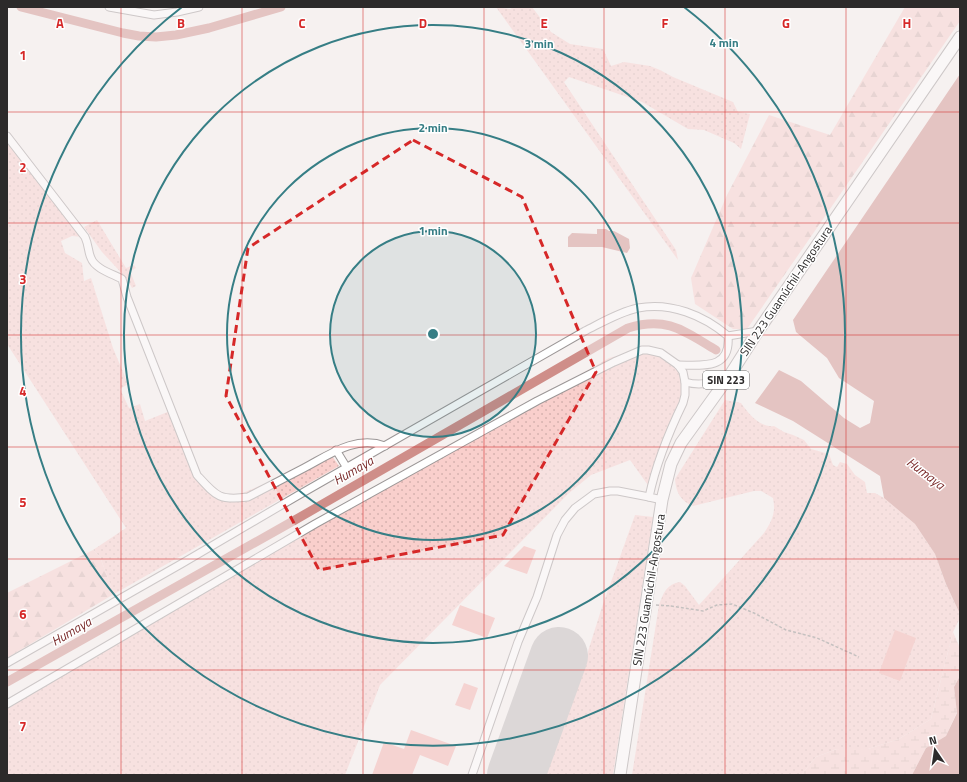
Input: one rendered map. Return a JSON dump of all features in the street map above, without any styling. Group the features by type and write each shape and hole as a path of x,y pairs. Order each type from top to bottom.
{"main road":[{"name":"SIN 223 Guamúchil-Angostura","path":"620,775 662,500 672,464 681,443 730,376 758,331 960,37"}],"street":[{"path":"109,7 154,15 199,7"},
{"path":"7,136 85,237 89,245 91,259 97,266 122,279 197,475 211,491 220,497 232,499 248,497 336,450 359,443 385,446"},
{"path":"7,663 610,318 637,308 656,306 674,308 693,314 715,325 728,336 758,331"},
{"path":"678,365 715,364 723,359 728,351 728,336"},
{"path":"7,704 315,524 577,380 642,350 661,353 678,365 685,382 685,395 683,403 661,450 649,497"},
{"path":"685,382 694,385 702,385 730,376"},
{"path":"336,450 346,468"},
{"path":"472,775 518,642 537,597 558,535 565,520 575,508 594,494 618,491 662,500"}],"path":[{"path":"646,605 671,606 703,611 717,605 732,604 754,612 786,630 817,638 859,657"}],"highlighted area":[{"path":"413,140 522,197 596,372 503,535 319,570 226,396 248,248"}],"green space":[{"path":"496,7 510,9 513,7 532,7 551,32 570,44 603,49 611,66 624,62 650,66 733,102 738,112 750,114 741,149 734,143 704,130 688,129 642,102 569,77 564,82 676,250 678,260"},
{"path":"905,7 960,7 960,21 747,329 733,329 695,304 691,278 727,195 769,115 830,135"},
{"path":"7,138 83,237 72,236 61,241 65,253 82,263 84,281 91,278 113,348 128,384 120,389 129,408 140,404 145,421 175,409 197,471 209,490 228,499 332,456 339,466 114,594 100,557 93,550 126,528 7,344"},
{"path":"97,220 126,268 134,265 136,268 130,271 136,286 132,288 127,279 102,252 84,227"},
{"path":"643,349 681,364 687,394 650,488 630,460 591,475 568,494 380,685 345,775 7,775 7,706 313,527 404,477 609,358"},
{"path":"725,400 741,403 755,419 764,425 774,426 784,432 804,440 811,449 829,454 833,465 837,467 840,462 847,464 855,475 865,482 867,493 875,493 884,498 915,524 935,554 946,584 960,614 960,618 953,632 931,719 899,739 868,749 837,749 816,757 801,775 632,775 659,605 664,593 669,587 680,582 685,586 699,605 764,533 773,517 773,498 761,491 754,491 693,506 685,502 678,492 675,479"},
{"path":"635,515 653,517 613,775 527,775 568,660 584,664 602,607"},
{"path":"93,550 100,557 114,594 7,658 7,593"},
{"path":"953,632 960,648 960,676 954,687 957,712 946,736 926,748 912,775 801,775 816,757 837,749 868,749 899,739 931,719"}],"water":[{"path":"960,74 960,614 946,584 935,554 915,524 884,498 880,476 793,421 755,403 779,370 801,381 844,418 860,428 870,423 874,401 839,378 827,358 796,332 793,320"},
{"path":"597,229 614,231 629,239 630,248 627,253 602,247 568,247 568,237 572,233 597,234"},
{"path":"960,676 960,775 912,775 926,748 946,736 957,713 954,687"}],"building":[{"path":"524,546 536,550 527,574 504,566"},
{"path":"460,605 495,618 487,638 452,625"},
{"path":"895,630 916,638 900,681 879,673"},
{"path":"464,683 478,688 470,710 455,705"},
{"path":"411,730 456,746 448,766 420,755 412,775 372,775 384,742 404,749"}],"waterway":[{"path":"21,7 123,33 156,37 176,35 209,28 281,7"},
{"name":"Humaya","path":"7,682 295,520 628,328 654,324 675,327 716,350"}],"runway":[{"path":"516,775 559,656"}]}
